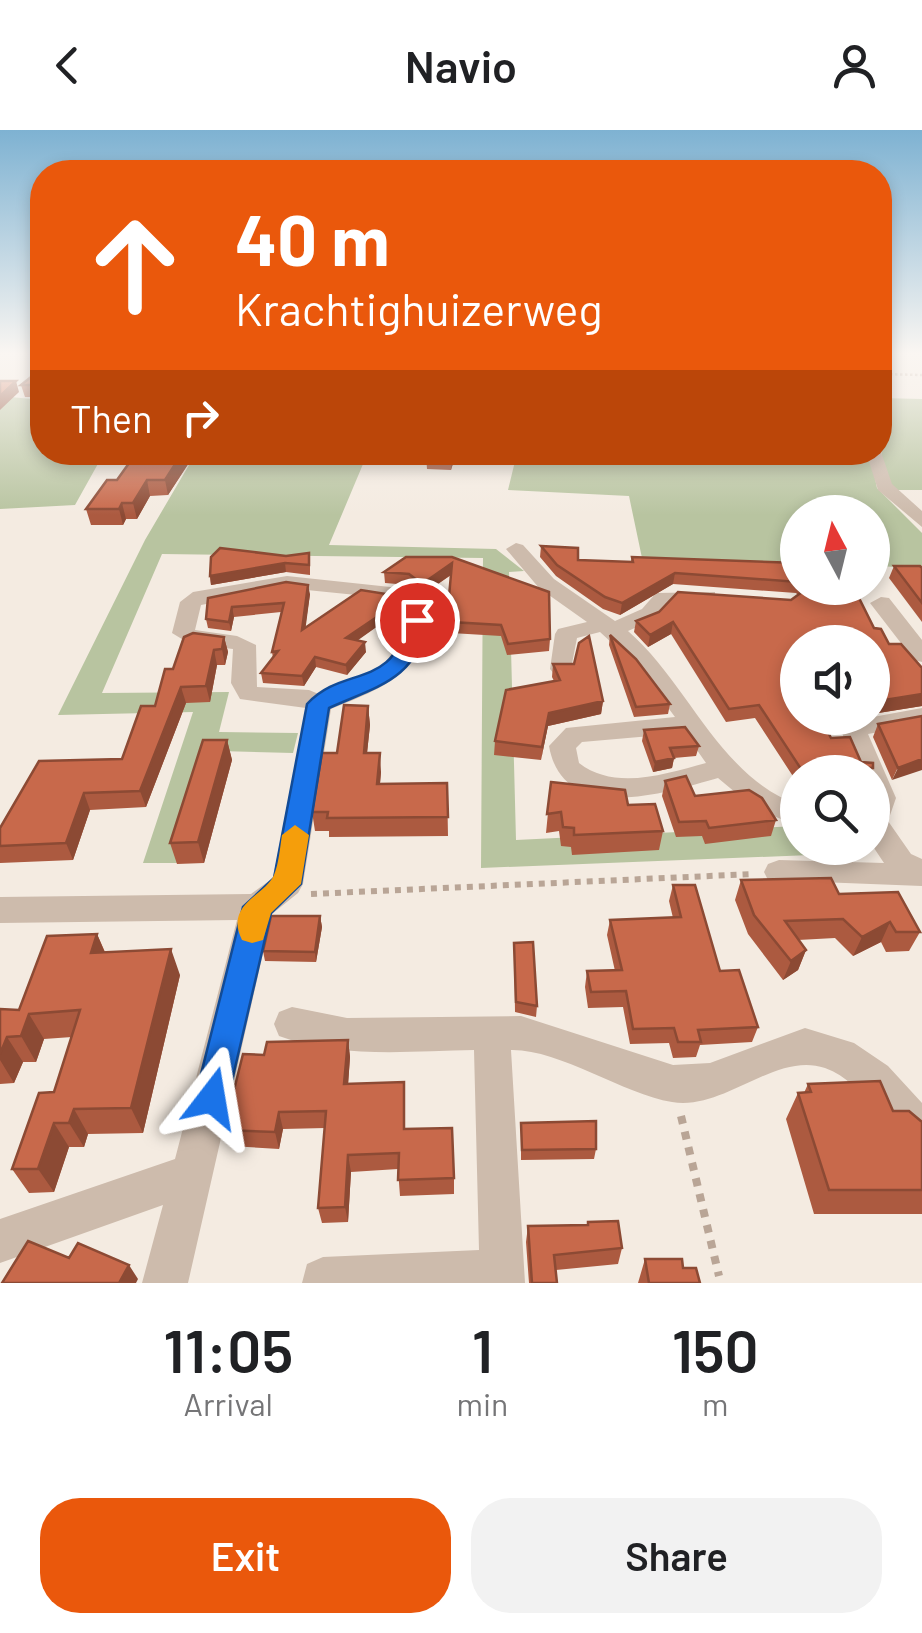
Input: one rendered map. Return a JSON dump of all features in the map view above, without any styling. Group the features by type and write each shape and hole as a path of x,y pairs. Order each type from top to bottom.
{"street":[{"path":"878,465 884,486 922,522"},
{"path":"516,549 524,563 608,627 658,675 720,768 780,810"},
{"path":"287,582 402,594 414,602 413,647 394,670 319,704 309,698 249,694 243,683 245,645 230,639 196,642 183,633 191,602 200,596 287,582"},
{"path":"562,669 566,634 643,620 657,609 663,596 732,597"},
{"path":"883,605 922,656"},
{"path":"0,910 265,901 287,884 319,704"},
{"path":"890,719 922,716"},
{"path":"692,724 575,734 562,746 566,767 582,779 625,788 720,768"},
{"path":"890,847 900,862 920,876"},
{"path":"779,872 920,876"},
{"path":"165,1283 265,901"},
{"path":"292,1024 347,1035 521,1033 674,1084 710,1081 806,1045 841,1055 874,1079 922,1133"},
{"path":"323,1280 501,1278 492,1033"},
{"path":"0,1241 194,1173"}],"path":[{"path":"265,901 779,872"},
{"path":"674,1084 719,1276"}],"green space":[{"path":"0,408 30,408 30,465 97,465 75,505 0,509"},
{"path":"892,408 922,408 922,490 895,490 884,465 892,465"},
{"path":"189,465 363,465 329,545 496,549 524,571 509,572 516,840 780,827 780,856 481,868 483,558 162,554 102,693 229,692 219,732 298,733 293,753 219,751 183,863 143,863 193,712 58,715 145,540"},
{"path":"514,465 872,465 877,488 884,495 780,495 780,563 642,558 629,496 508,490"},
{"path":"890,501 922,533 922,568 890,567"}],"building":[{"path":"128,465 175,465 165,480 147,480 133,503 122,503 119,509 86,509 107,480 117,480"},
{"path":"541,546 578,548 578,560 633,562 632,557 780,562 780,581 675,573 622,603 605,597 557,565"},
{"path":"220,548 286,556 309,553 309,565 285,563 210,576 211,557"},
{"path":"406,557 452,557 549,592 550,639 508,644 501,625 451,622 448,608 452,563 422,584 409,574 384,572"},
{"path":"894,566 922,568 922,603"},
{"path":"286,582 308,585 302,630 361,590 399,596 399,602 346,638 365,642 346,665 315,657 302,676 261,673 278,651 272,652 284,603 232,607 229,622 206,619 208,598"},
{"path":"678,592 780,599 780,605 862,605 872,625 780,625 780,735 850,737 858,755 792,755 759,705 729,709 673,622 650,635 636,621 659,612"},
{"path":"193,633 224,637 222,649 214,650 206,686 181,687 140,791 84,793 66,843 0,846 0,828 39,761 122,759 141,706 155,706 165,669 173,669 184,637"},
{"path":"610,635 636,659 670,704 636,707"},
{"path":"589,636 603,701 549,713 542,747 495,741 506,690 560,680 553,664 574,664 579,643"},
{"path":"890,644 901,644 922,668 922,694 890,699"},
{"path":"344,705 368,706 364,753 380,753 377,784 447,783 448,817 327,818 328,812 312,812 322,753 337,753"},
{"path":"922,716 922,759 898,768 883,735 890,735 890,722"},
{"path":"685,727 699,746 670,748 674,758 655,762 644,730"},
{"path":"203,740 227,740 198,842 170,843"},
{"path":"686,776 695,796 749,790 762,798 776,820 709,828 706,821 679,822 665,781"},
{"path":"551,782 625,790 628,805 655,804 663,831 574,835 574,828 563,827 561,812 547,814"},
{"path":"831,878 839,894 898,892 920,932 896,932 890,922 862,937 843,919 785,921 806,950 791,961 754,915 741,880"},
{"path":"673,885 695,885 720,971 739,970 758,1027 698,1030 701,1042 678,1042 674,1028 633,1029 626,991 591,992 587,971 622,970 610,920 681,917"},
{"path":"271,916 320,916 315,952 263,951"},
{"path":"97,934 91,953 171,949 131,1108 74,1109 69,1123 54,1123 38,1169 12,1169 39,1093 54,1092 80,1010 29,1014 21,1036 7,1037 0,1054 0,1009 19,1010 47,936"},
{"path":"533,942 537,1006 516,1002 514,943"},
{"path":"348,1040 344,1084 404,1082 404,1129 452,1128 454,1178 398,1180 399,1153 348,1155 345,1207 318,1208 326,1111 279,1112 275,1132 224,1130 243,1054 264,1055 267,1042"},
{"path":"880,1081 893,1111 909,1111 922,1122 922,1190 829,1190 798,1093 811,1092 808,1084"},
{"path":"596,1121 596,1149 522,1150 521,1123"},
{"path":"618,1221 622,1248 554,1255 557,1283 532,1283 528,1226"},
{"path":"28,1241 69,1258 78,1243 129,1265 119,1283 2,1283"},
{"path":"645,1259 682,1259 683,1268 696,1268 700,1283 649,1283"}],"slow traffic":[{"path":"252,931 257,907 287,884 295,835"}],"route":[{"path":"212,1098 257,907 287,884 319,704 394,670 413,647 417,620"}]}
